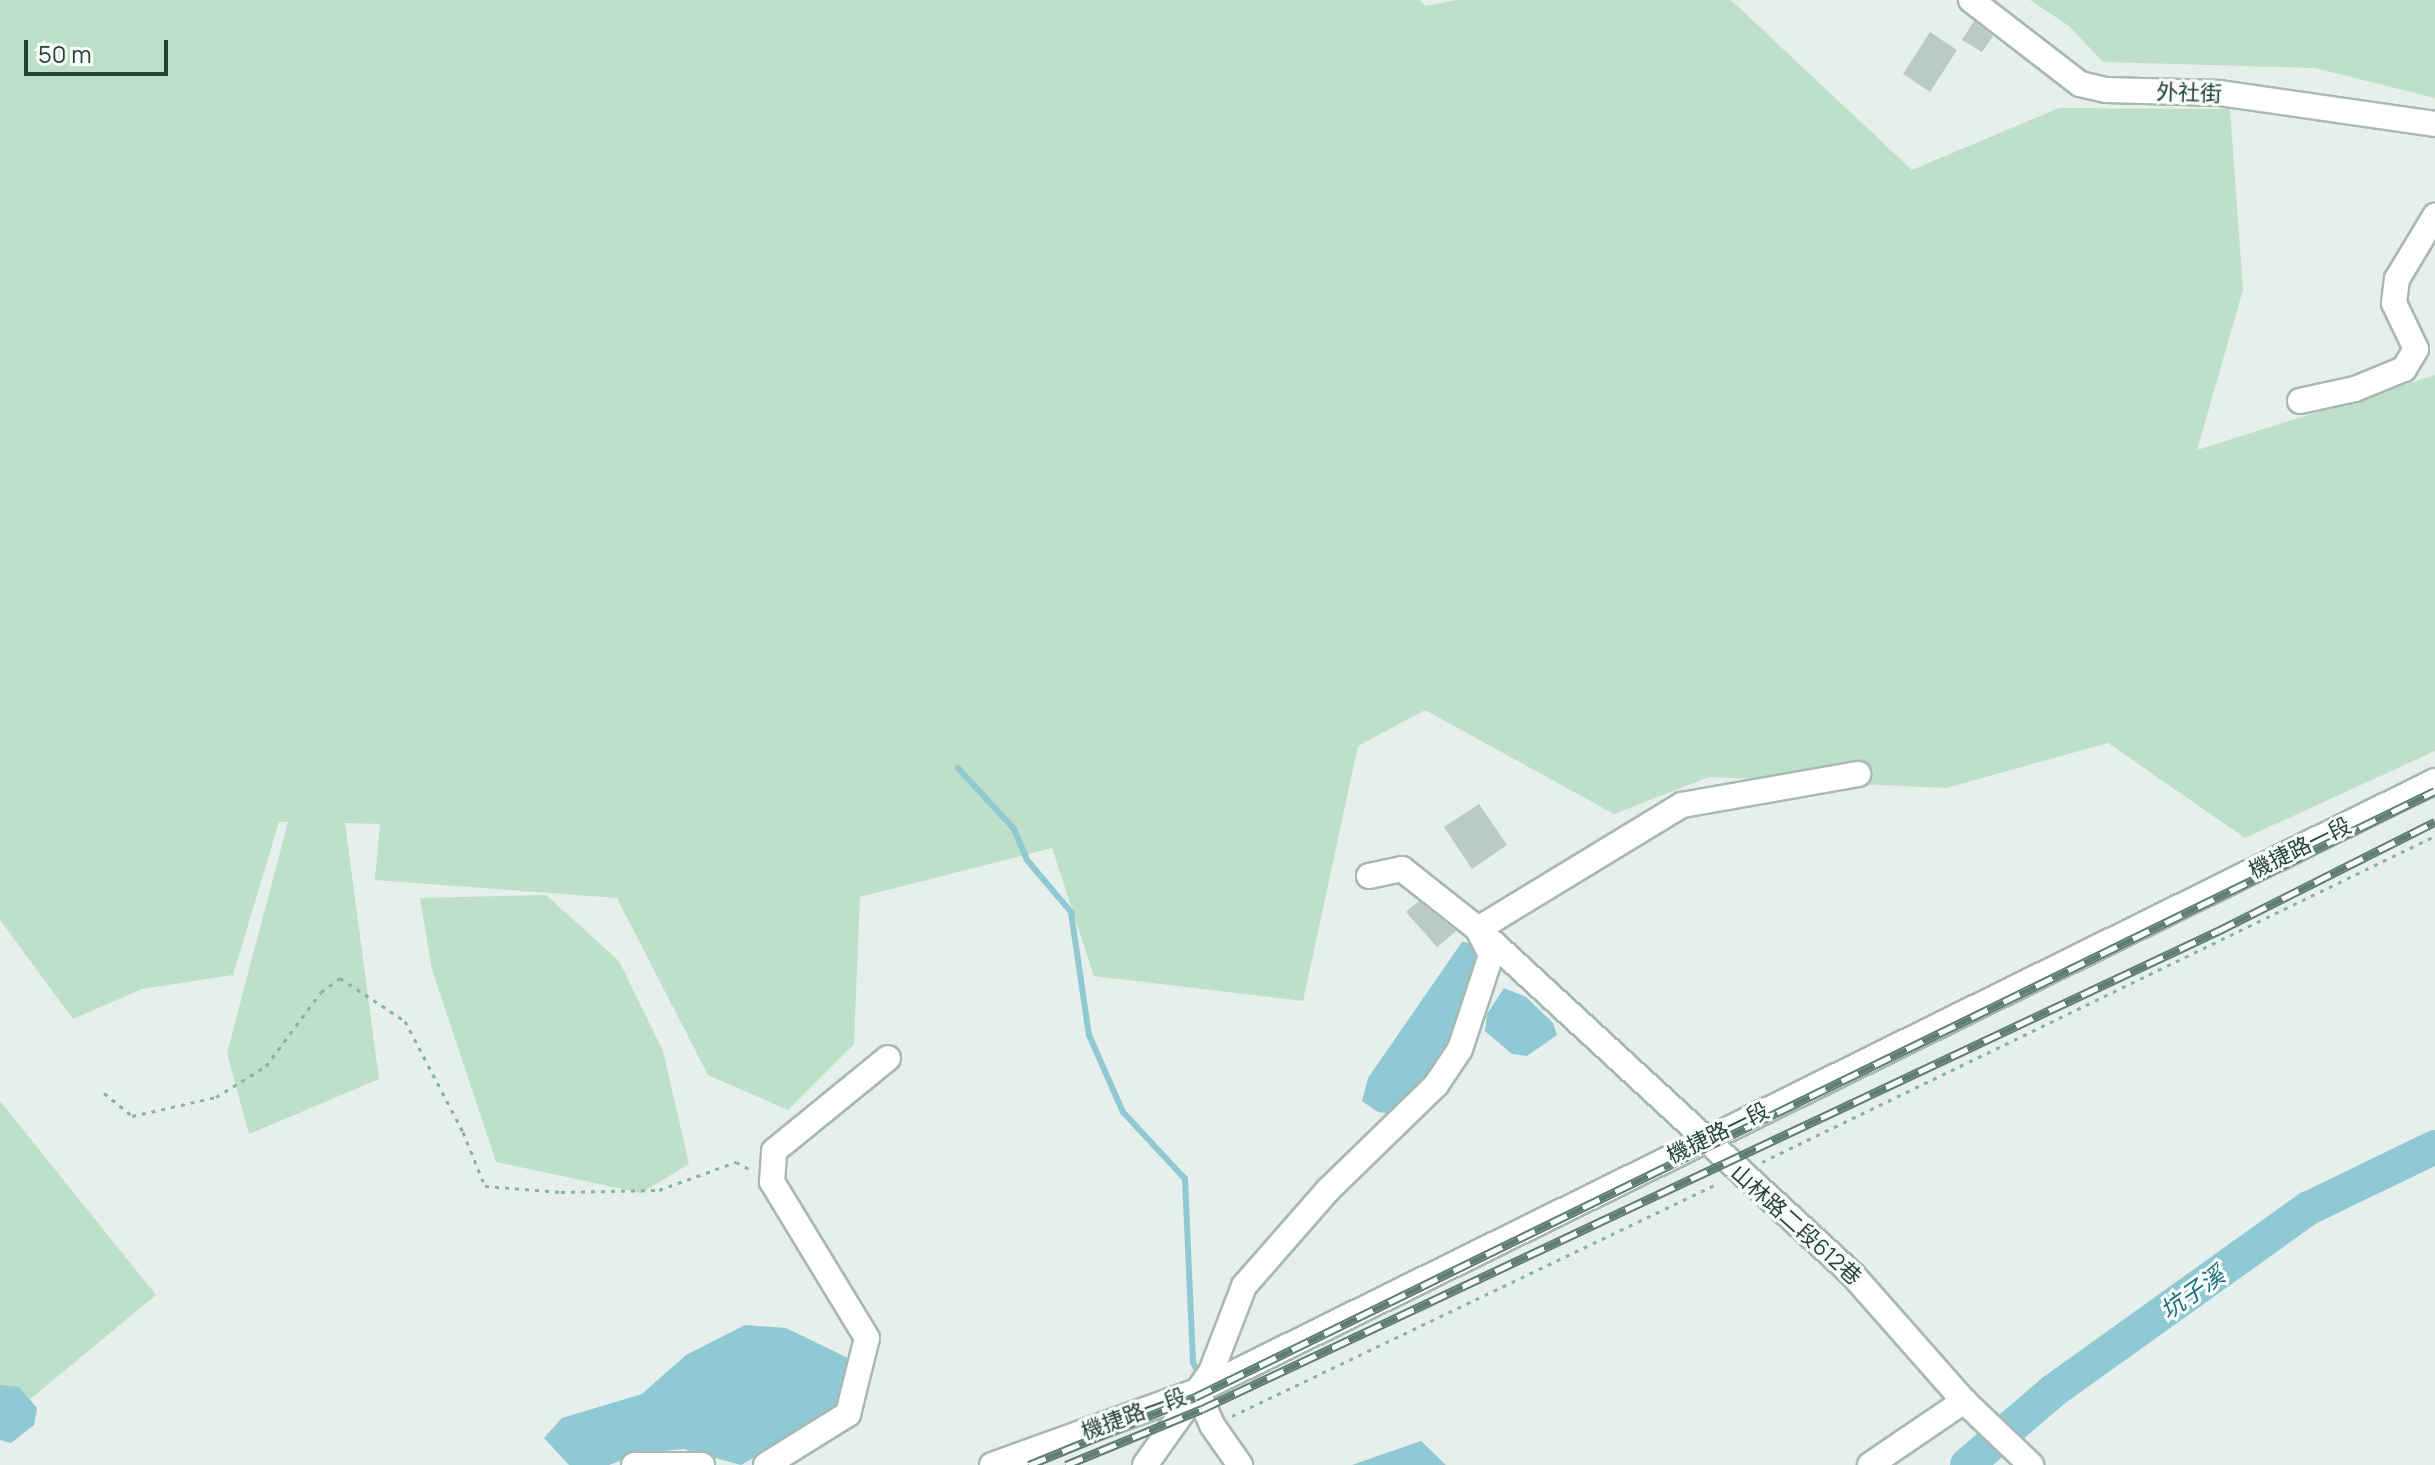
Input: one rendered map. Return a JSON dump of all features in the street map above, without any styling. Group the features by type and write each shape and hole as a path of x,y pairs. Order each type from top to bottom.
{"street":[{"name":"外社街","path":"1971,0 2080,84 2106,90 2220,93 2435,124"},
{"path":"2300,401 2355,389 2404,369 2416,349 2394,303 2397,279 2435,216"},
{"path":"1145,1465 1204,1385 1244,1286 1328,1190 1436,1085 1460,1049 1491,955 1478,929 1682,805 1858,774"},
{"name":"機捷路一段","path":"992,1465 1204,1385 2435,781"},
{"name":"山林路二段612巷","path":"1369,876 1402,869 1478,929 1703,1141 1852,1274 1964,1401 2031,1465"},
{"path":"766,1465 848,1414 867,1338 772,1182 774,1151 888,1058"},
{"path":"1204,1385 1212,1425 1240,1465"},
{"path":"1870,1465 1964,1401"},
{"path":"634,1465 702,1465"}],"path":[{"name":"機捷路一段","path":"1232,1416 2435,836"},
{"path":"104,1093 132,1116 216,1097 266,1066 321,992 340,978 405,1021 463,1132 485,1186 561,1192 659,1190 736,1162 772,1182"}],"green space":[{"path":"0,0 1420,0 1425,6 1457,0 1731,0 1912,170 2059,108 2230,109 2243,290 2197,450 2435,375 2435,751 2245,838 2108,743 1946,788 1709,777 1614,814 1425,710 1358,746 1303,1001 1094,976 1052,848 860,897 854,1044 788,1110 708,1075 617,898 375,880 380,824 345,823 379,1079 249,1134 227,1053 288,822 279,822 233,975 142,989 73,1019 0,920"},
{"path":"2030,0 2435,0 2435,98 2315,68 2103,62 2069,26"},
{"path":"546,895 619,961 663,1051 689,1164 641,1193 496,1162 432,970 420,898"},
{"path":"0,1101 156,1295 0,1424"}],"water":[{"path":"1462,942 1478,944 1463,1014 1443,1063 1392,1114 1378,1112 1362,1101 1368,1078"},
{"path":"1504,988 1526,997 1553,1023 1557,1035 1527,1056 1512,1054 1485,1031 1487,1014"},
{"path":"745,1325 786,1328 852,1360 834,1411 741,1465 683,1449 637,1454 609,1465 569,1465 544,1438 562,1418 642,1394 686,1355"},
{"path":"0,1385 19,1387 37,1408 34,1425 11,1443 0,1440"},
{"path":"1421,1441 1446,1465 1352,1465"}],"building":[{"path":"1974,21 1993,36 1982,52 1962,40"},
{"path":"1930,32 1957,50 1930,92 1903,74"},
{"path":"1479,804 1507,845 1472,869 1444,827"},
{"path":"1419,901 1456,931 1437,947 1406,912"}],"waterway":[{"path":"958,768 1014,829 1027,860 1071,912 1089,1035 1123,1112 1185,1179 1193,1362 1200,1378"},
{"name":"坑子溪","path":"1967,1465 2053,1391 2309,1208 2435,1147"}],"railway":[{"path":"1029,1465 1195,1397 2435,791"},
{"path":"1066,1465 1202,1409 2218,931 2435,822"}]}
